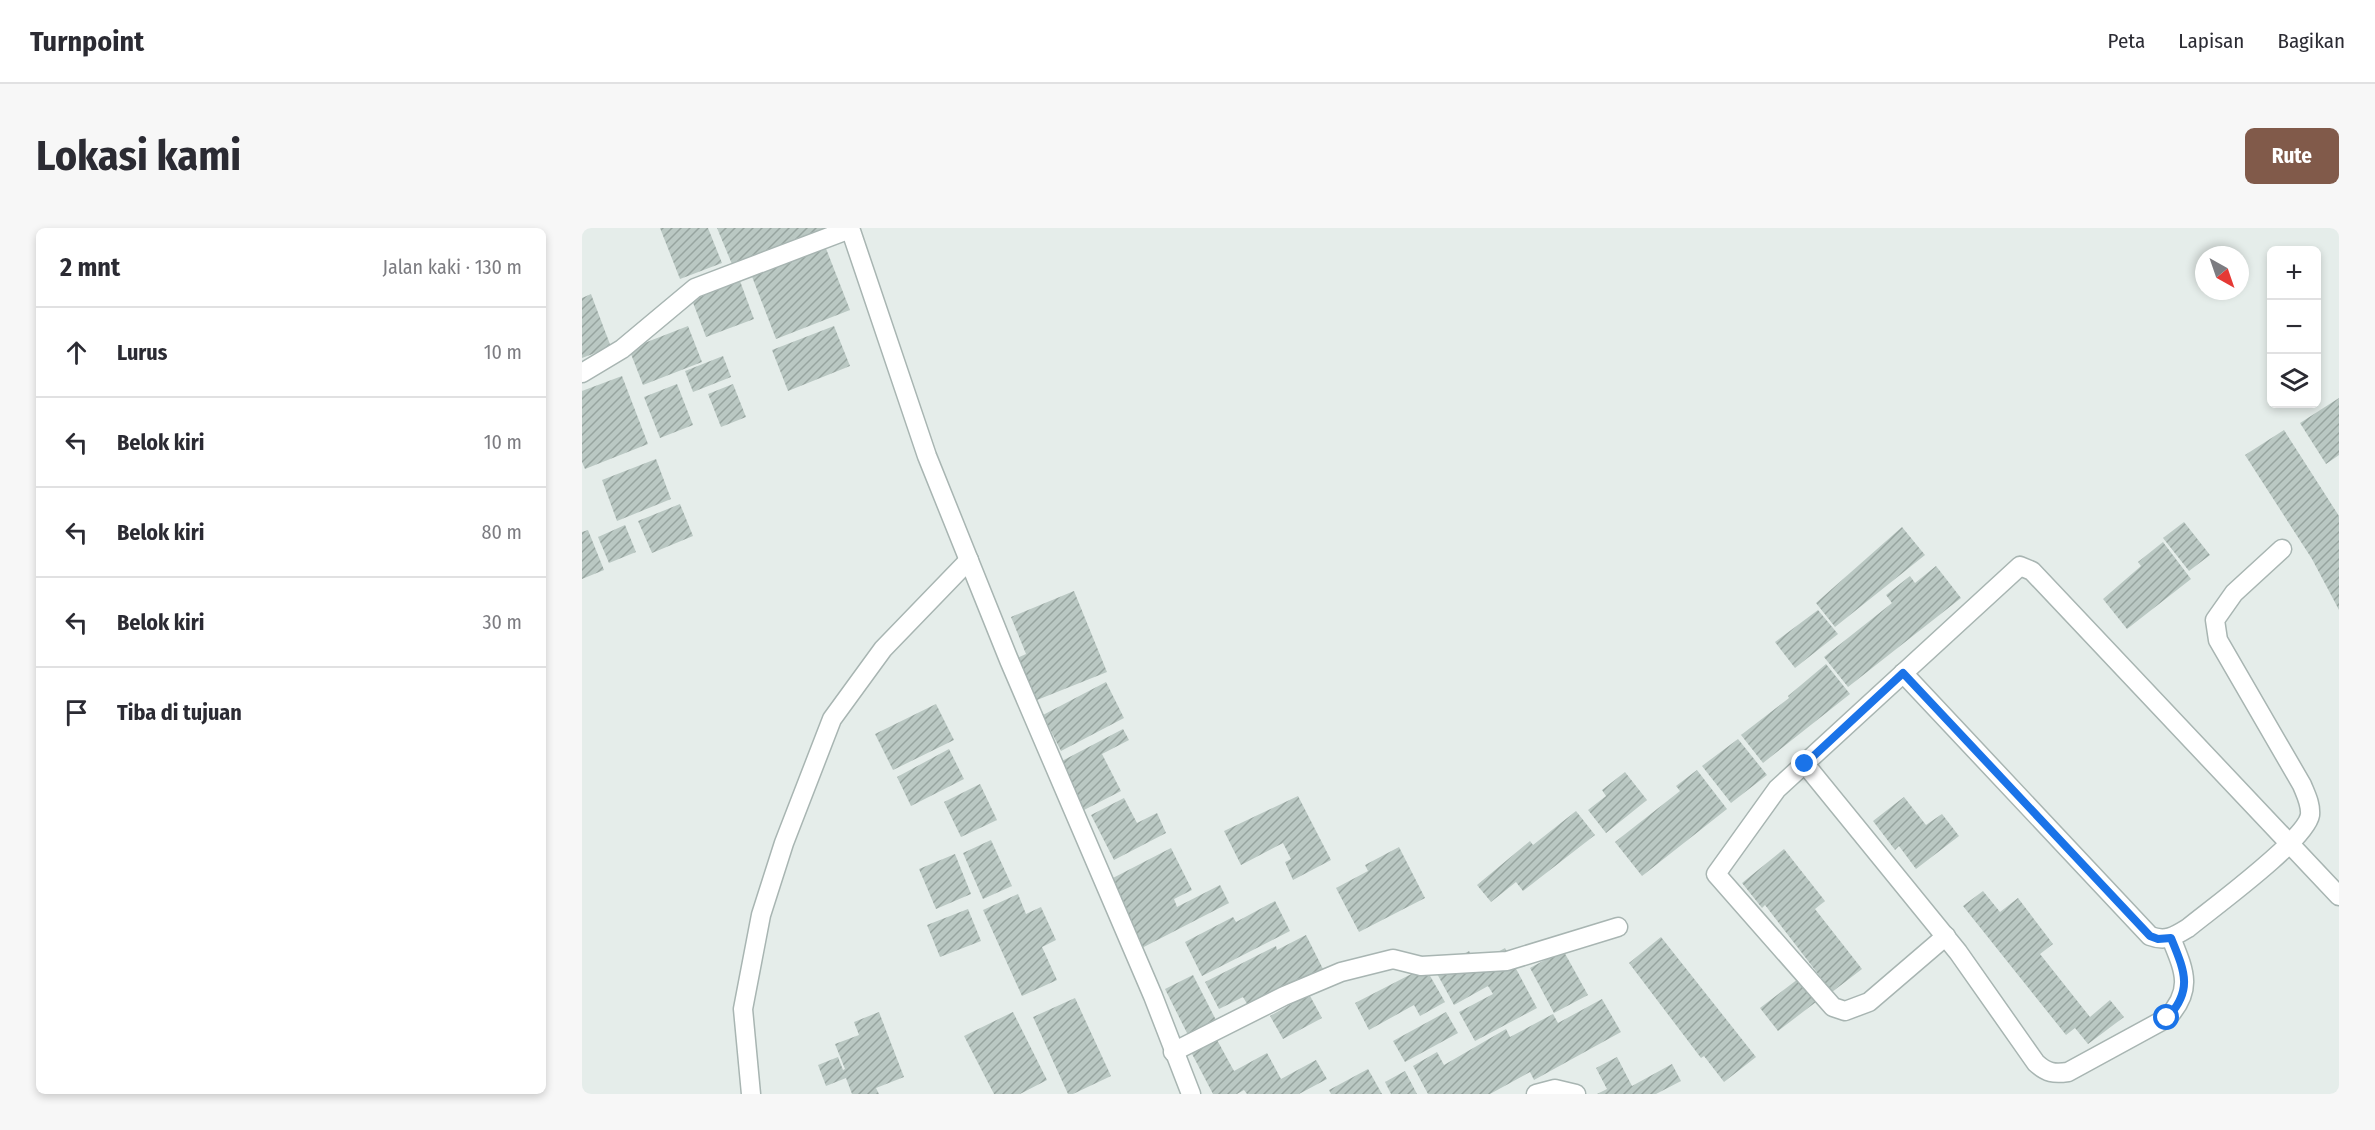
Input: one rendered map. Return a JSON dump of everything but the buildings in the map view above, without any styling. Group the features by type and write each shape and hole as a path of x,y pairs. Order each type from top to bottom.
{"street":[{"path":"582,373 622,349 695,288 850,228 927,456 1153,996 1191,1094"},
{"path":"1903,673 2150,936 2158,939 2171,938 2188,928 2290,844 2305,828 2310,817 2310,802 2218,640 2216,620 2234,593 2282,549"},
{"path":"751,1094 742,1009 760,915 784,843 832,719 882,649 969,560"},
{"path":"1946,936 1869,1002 1845,1011 1833,1007 1716,874 1777,789 2020,566 2032,571 2339,896"},
{"path":"1805,764 1946,936 2044,1071 2055,1074 2068,1072 2167,1018 2179,1005 2185,990 2182,966 2171,938"},
{"path":"1173,1052 1284,996 1341,972 1393,958 1421,966 1507,961 1618,927"},
{"path":"1536,1094 1555,1089 1576,1094"}],"route":[{"path":"1805,764 1903,673 2150,936 2158,939 2171,938 2182,966 2185,990 2179,1005 2167,1018"}]}
